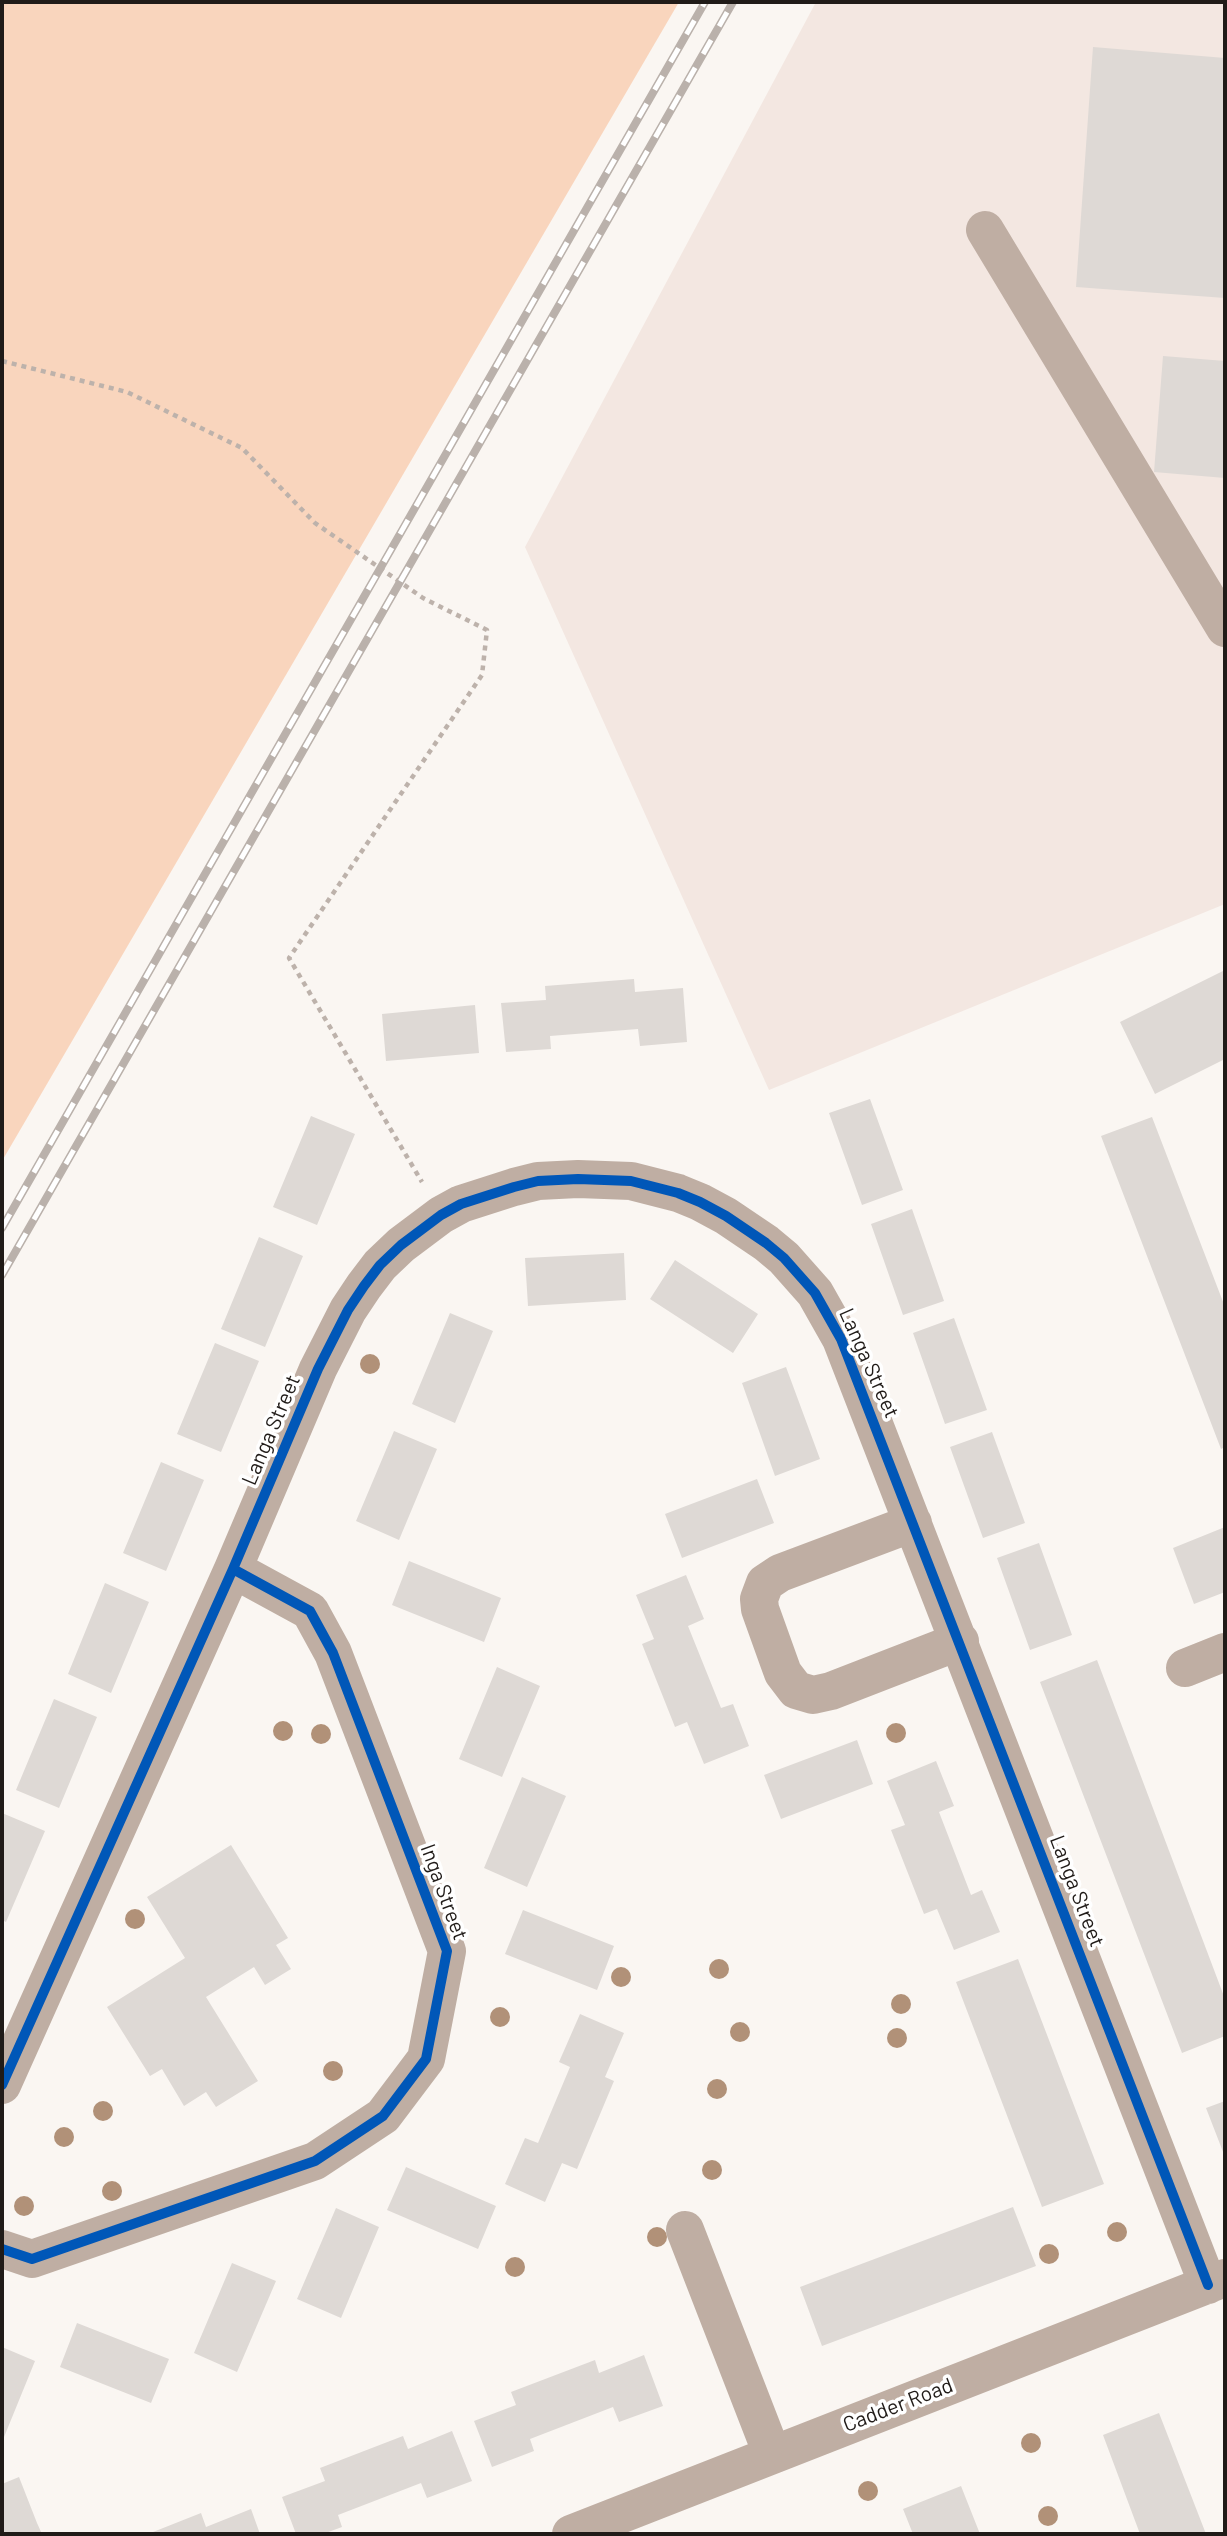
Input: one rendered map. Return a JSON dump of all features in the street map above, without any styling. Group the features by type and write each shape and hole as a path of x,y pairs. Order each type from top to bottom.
{"street":[{"path":"985,230 1225,628"},
{"name":"Langa Street","path":"2,2085 233,1569 318,1369 348,1310 380,1265 401,1245 441,1215 461,1204 538,1181 631,1181 678,1193 700,1202 749,1230 802,1277 828,1315 853,1368 1217,2281"},
{"path":"913,1523 780,1573 765,1583 759,1599 760,1609 783,1673 796,1690 813,1695 831,1691 960,1641"},
{"name":"Inga Street","path":"2,2249 32,2259 315,2161 383,2116 426,2059 447,1951 333,1653 310,1611 233,1569"},
{"path":"1185,1668 1225,1653"},
{"path":"685,2230 772,2454"},
{"name":"Cadder Road","path":"588,2531 772,2454 1217,2281"}],"path":[{"path":"2,361 127,392 242,448 315,523 423,598 488,631 482,676 289,958 441,1215"}],"shaded area":[{"path":"2,2 679,2 2,1161"},
{"path":"816,2 1225,2 1225,904 769,1090 525,547"}],"building":[{"path":"1093,47 1225,58 1225,298 1076,287"},
{"path":"1163,356 1225,361 1225,478 1154,472"},
{"path":"1225,970 1225,1059 1155,1094 1120,1022"},
{"path":"634,979 635,992 683,988 687,1042 640,1046 638,1029 550,1036 551,1049 506,1052 501,1003 546,1000 545,986"},
{"path":"475,1005 479,1053 386,1061 382,1014"},
{"path":"870,1099 903,1190 862,1205 829,1113"},
{"path":"311,1116 355,1134 317,1225 273,1207"},
{"path":"1152,1117 1225,1307 1225,1447 1221,1449 1101,1136"},
{"path":"912,1209 944,1301 903,1315 871,1224"},
{"path":"259,1237 303,1256 265,1347 221,1329"},
{"path":"624,1253 626,1300 528,1306 525,1258"},
{"path":"675,1260 758,1314 733,1353 650,1299"},
{"path":"450,1313 493,1331 455,1423 412,1404"},
{"path":"954,1318 987,1410 945,1424 913,1333"},
{"path":"215,1343 259,1361 221,1452 177,1434"},
{"path":"786,1367 820,1459 775,1476 742,1383"},
{"path":"394,1431 437,1449 399,1540 356,1521"},
{"path":"992,1432 1025,1523 983,1538 950,1447"},
{"path":"161,1462 204,1480 166,1571 123,1553"},
{"path":"757,1479 774,1523 682,1558 665,1514"},
{"path":"1225,1527 1225,1592 1194,1604 1173,1548"},
{"path":"1039,1543 1072,1635 1030,1650 997,1558"},
{"path":"409,1561 501,1598 484,1642 392,1605"},
{"path":"686,1575 704,1619 688,1626 721,1708 733,1704 749,1746 704,1764 687,1722 675,1727 642,1644 654,1639 636,1595"},
{"path":"105,1583 149,1602 111,1693 68,1674"},
{"path":"1097,1660 1225,1999 1225,2036 1182,2053 1040,1682"},
{"path":"497,1667 540,1686 502,1777 459,1759"},
{"path":"54,1699 97,1717 59,1808 16,1790"},
{"path":"857,1740 873,1784 781,1819 764,1775"},
{"path":"936,1761 954,1806 939,1812 971,1895 982,1890 1000,1932 954,1950 937,1909 924,1914 891,1830 905,1825 887,1781"},
{"path":"522,1777 566,1796 527,1887 484,1868"},
{"path":"2,1813 45,1831 6,1922 2,1920"},
{"path":"231,1845 288,1938 276,1945 291,1969 265,1985 254,1967 206,1997 258,2081 216,2107 206,2092 184,2106 162,2069 150,2076 107,2007 185,1958 147,1897"},
{"path":"523,1910 614,1946 597,1990 505,1954"},
{"path":"1018,1959 1104,2184 1042,2207 956,1982"},
{"path":"580,2014 624,2033 605,2077 614,2081 577,2169 562,2163 545,2202 505,2184 525,2138 538,2143 570,2067 559,2062"},
{"path":"1225,2101 1225,2157 1206,2108"},
{"path":"406,2167 496,2206 478,2249 387,2210"},
{"path":"1013,2207 1036,2266 822,2346 800,2287"},
{"path":"336,2208 379,2227 341,2318 297,2299"},
{"path":"232,2263 276,2281 237,2372 194,2353"},
{"path":"77,2323 169,2359 151,2403 60,2367"},
{"path":"2,2347 35,2361 2,2442"},
{"path":"644,2355 663,2406 619,2422 613,2407 530,2439 534,2451 492,2467 474,2421 516,2405 511,2392 595,2360 599,2373"},
{"path":"1159,2413 1206,2534 1140,2534 1103,2435"},
{"path":"452,2431 472,2481 427,2498 421,2483 338,2515 342,2527 323,2534 296,2534 282,2497 325,2481 320,2468 403,2436 408,2449"},
{"path":"19,2477 42,2534 2,2534 2,2484"},
{"path":"961,2486 980,2534 913,2534 903,2509"},
{"path":"251,2509 260,2534 148,2534 201,2513 206,2527"}],"railway":[{"path":"2,1228 705,2"},
{"path":"2,1275 733,2"}],"cycle path":[{"path":"2,2085 233,1569 318,1369 348,1310 364,1286 380,1265 401,1245 441,1215 461,1204 538,1181 631,1181 678,1193 700,1202 766,1243 784,1258 815,1293 841,1339 1208,2285"},
{"path":"2,2249 32,2259 315,2161 383,2116 426,2059 447,1951 333,1653 310,1611 233,1569"}]}
